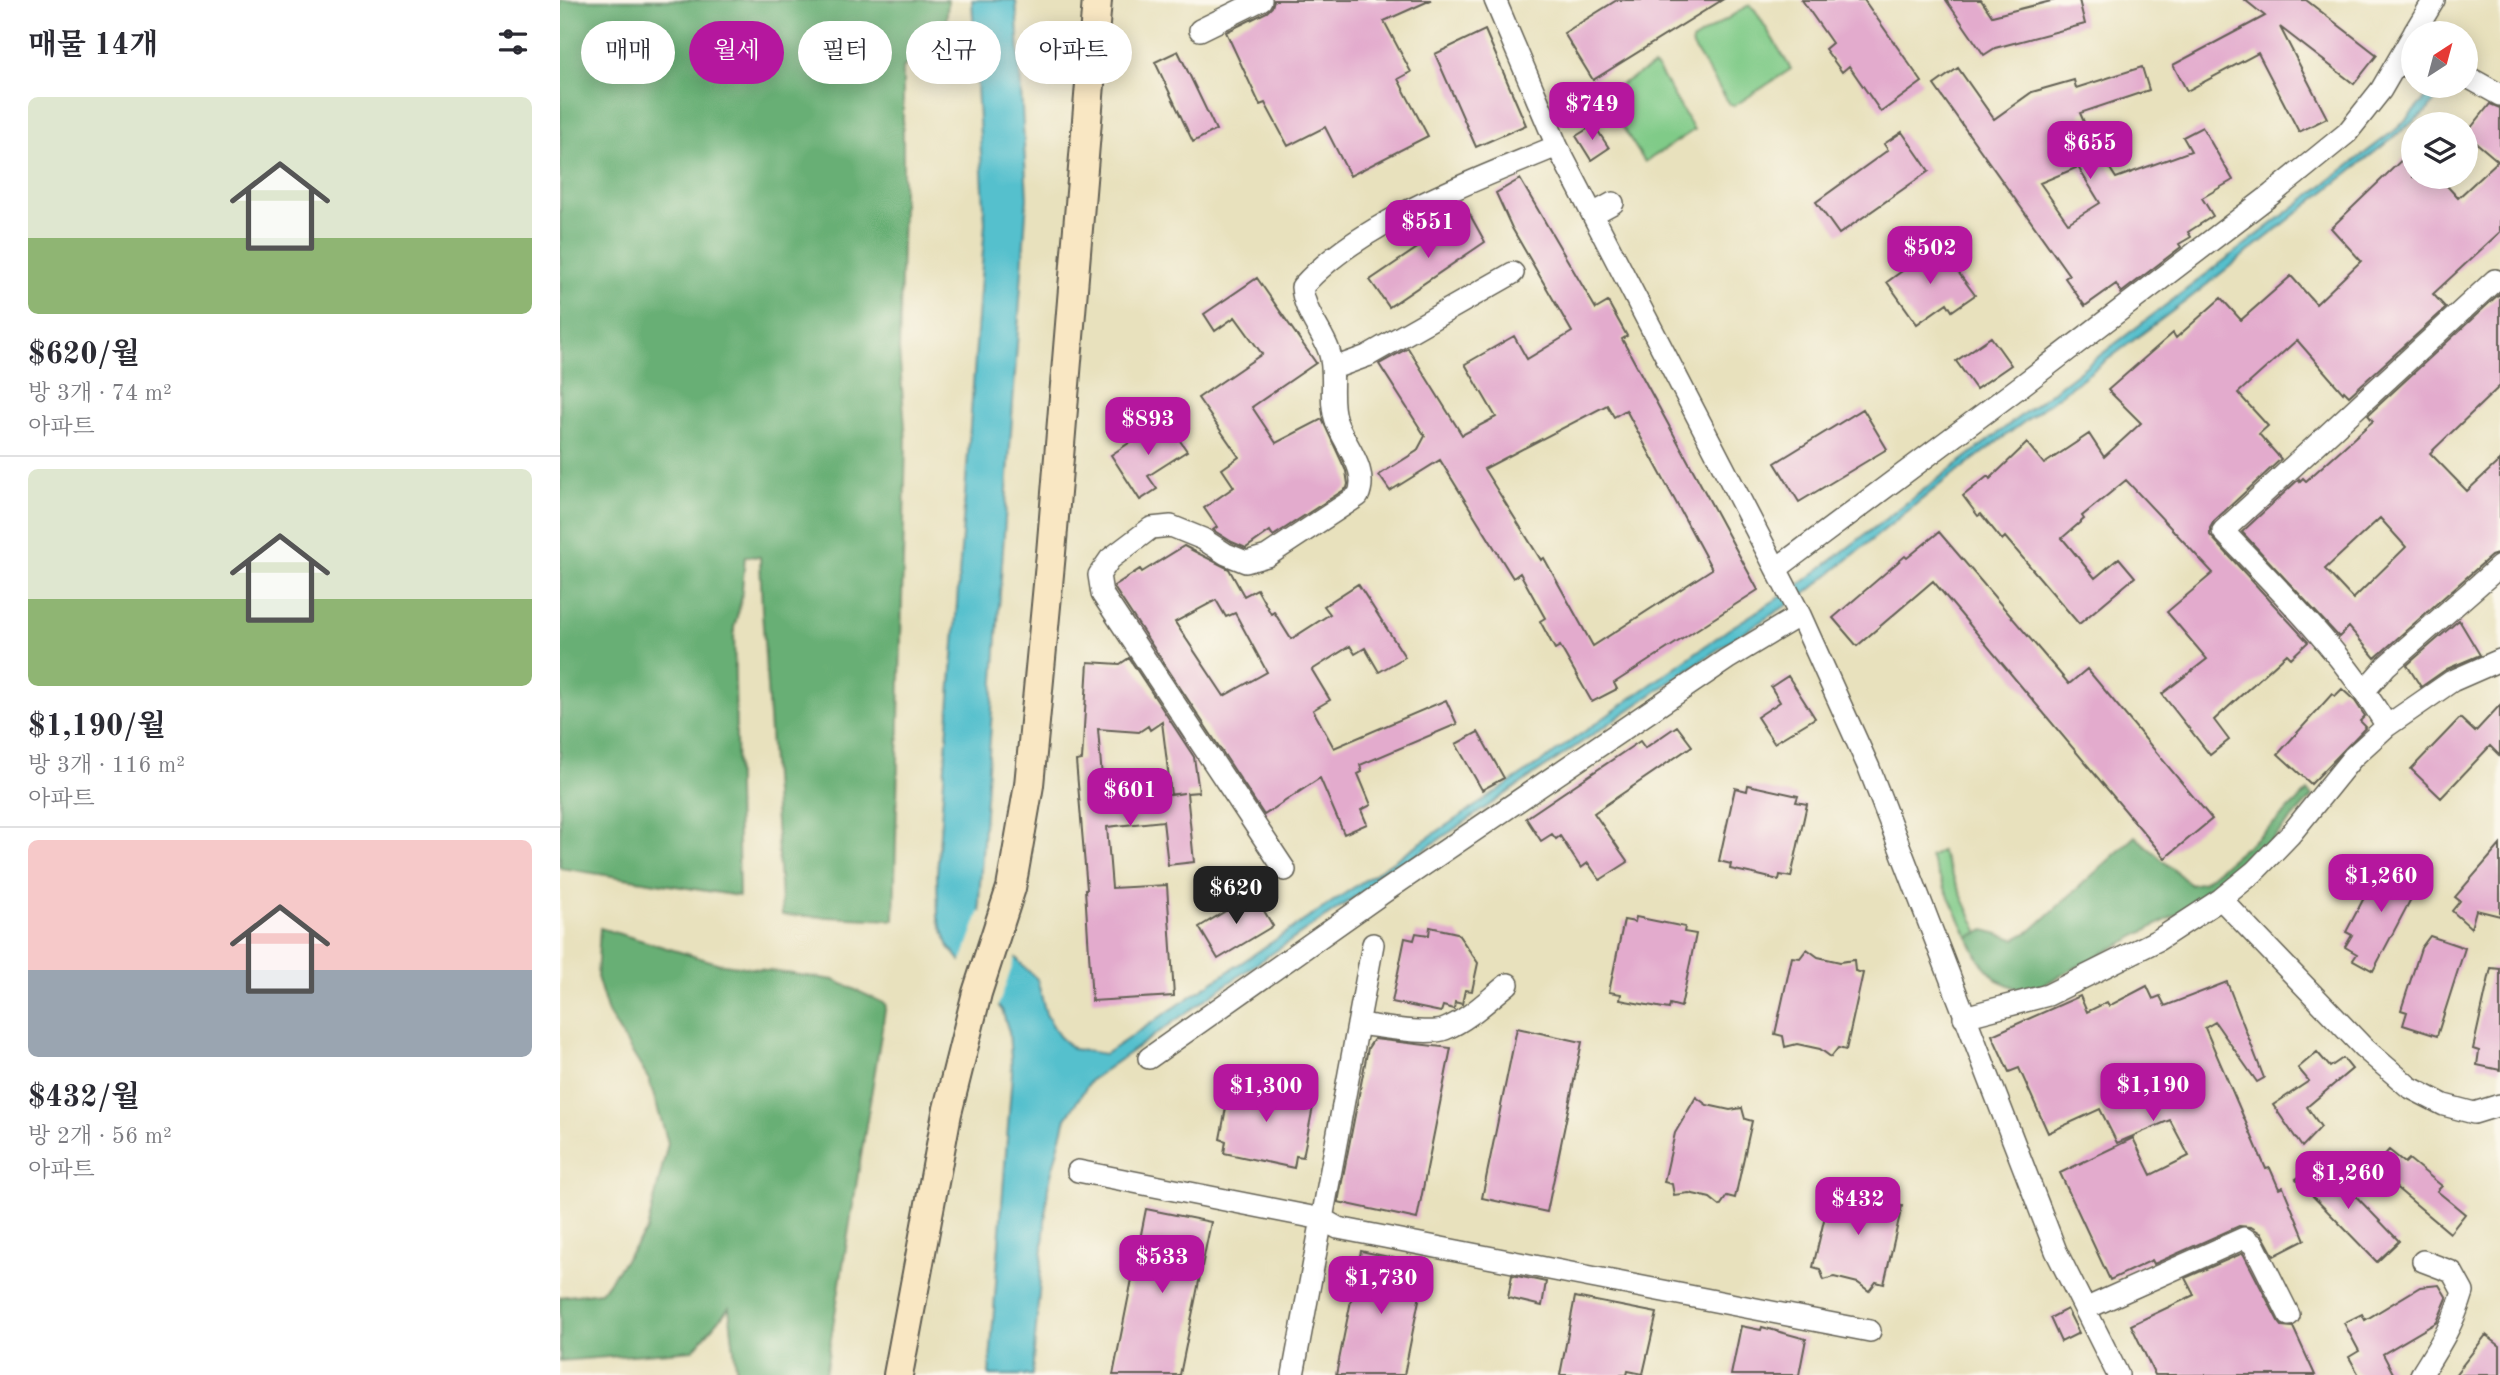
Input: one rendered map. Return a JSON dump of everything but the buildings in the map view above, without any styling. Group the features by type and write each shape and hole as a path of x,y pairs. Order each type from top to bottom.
{"main road":[{"path":"898,1375 944,1126 977,993 1011,887 1029,785 1097,0"}],"street":[{"path":"1200,30 1261,0"},
{"path":"1494,0 1557,146 1794,603 1868,768 2056,1251 2118,1375"},
{"path":"2422,21 2434,0"},
{"path":"1776,569 2021,386 2272,194 2347,133 2381,90 2401,58"},
{"path":"2478,83 2500,95"},
{"path":"1284,870 1102,594 1099,575 1110,559 1151,528 1171,526 1203,539 1226,554 1246,562 1267,556 1358,496 1362,487 1361,474 1335,420 1334,368 1328,349 1303,302 1302,287 1318,269 1367,234 1452,190 1557,146"},
{"path":"1593,214 1614,203"},
{"path":"1334,368 1367,356 1513,273"},
{"path":"2387,726 2365,690 2324,638 2223,531 2495,280"},
{"path":"2365,690 2386,666 2500,566"},
{"path":"1149,1058 1727,659 1794,603"},
{"path":"1964,1017 2048,995 2158,940 2221,899 2281,845 2353,757 2387,726 2452,681 2500,660"},
{"path":"2221,899 2364,1047 2409,1087 2444,1105 2474,1113 2500,1105"},
{"path":"1293,1375 1373,944"},
{"path":"1358,1024 1427,1031 1443,1030 1457,1023 1508,984"},
{"path":"1078,1171 1322,1219 1338,1228 1352,1231 1870,1331"},
{"path":"2085,1309 2244,1238 2254,1245 2289,1315"},
{"path":"2421,1375 2440,1346 2463,1292 2452,1272 2423,1261"}],"green space":[{"path":"560,0 948,0 946,21 906,21 906,65 903,68 899,350 906,440 894,920 782,915 760,557 745,556 741,601 734,628 739,896 560,868"},
{"path":"1749,5 1755,10 1791,69 1734,106 1729,103 1693,47 1692,41"},
{"path":"1653,66 1658,69 1694,130 1645,162 1602,95"},
{"path":"2308,791 2312,797 2247,867 2195,905 2039,987 2020,990 1997,980 1979,960 1968,937 1985,930 2015,939 2032,930 2135,836 2191,885 2203,882 2272,825"},
{"path":"1941,851 1979,933 1968,937 1930,857"},
{"path":"600,928 717,963 834,980 886,1004 825,1375 737,1375 729,1308 693,1350 560,1361 560,1297 601,1292 647,1230 668,1143 649,1080 608,1013 597,977"}],"water":[{"path":"972,0 1016,0 1015,84 1021,84 1027,198 979,900 981,917 1037,979 1046,1014 1059,1036 1073,1049 1105,1054 1550,756 1729,629 1799,585 2401,125 2401,131 2186,301 1942,483 1805,594 1739,635 1091,1080 1066,1118 1048,1187 1032,1375 989,1375 1012,1073 1009,1032 1002,1010 949,947 938,917 937,874 985,223 977,84 1001,84 1001,21 973,21"},
{"path":"2426,98 2437,98 2427,111 2413,112"}],"pier":[{"path":"980,911 1017,953 997,1009 960,966"}]}
